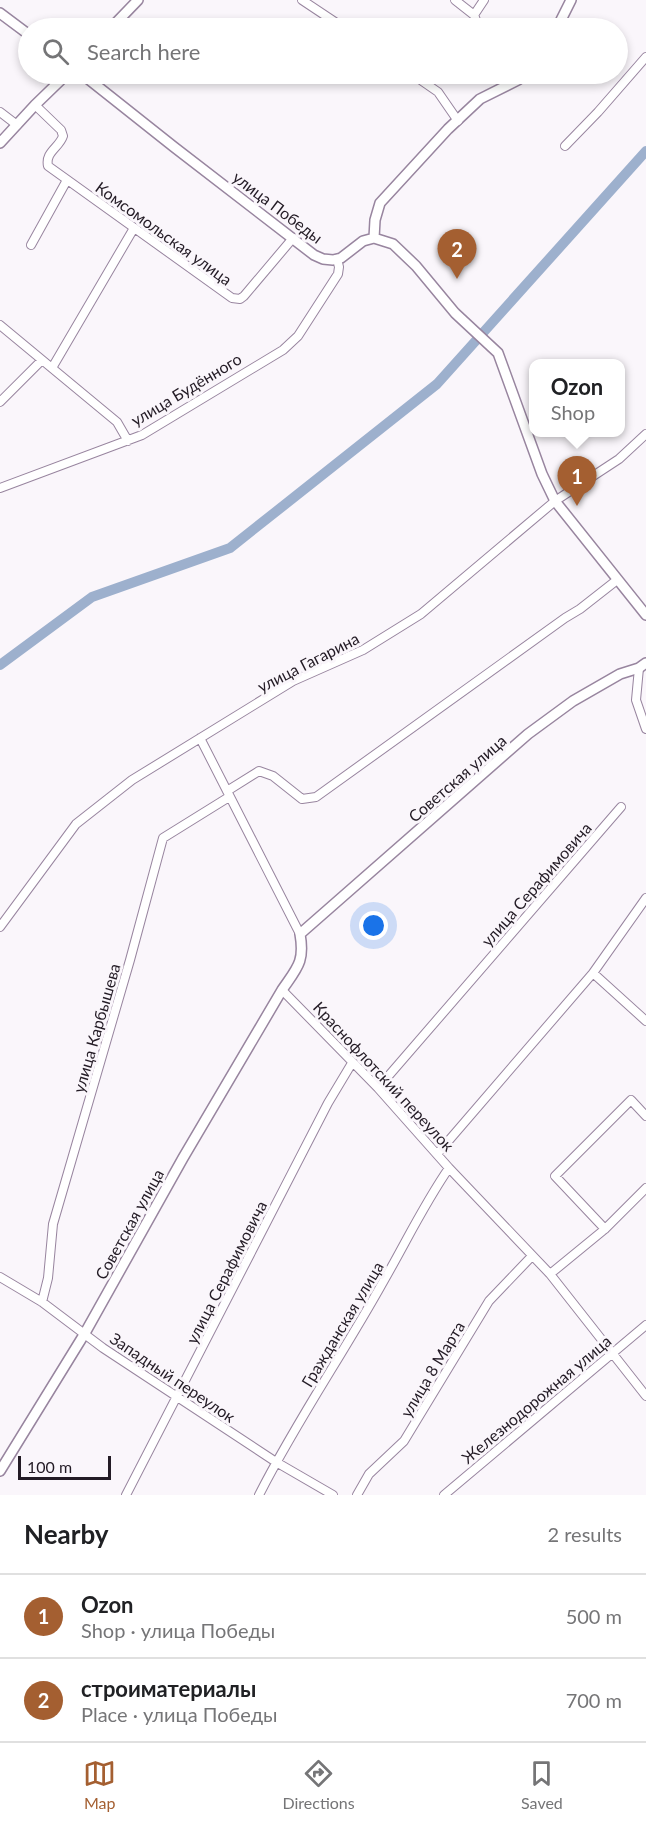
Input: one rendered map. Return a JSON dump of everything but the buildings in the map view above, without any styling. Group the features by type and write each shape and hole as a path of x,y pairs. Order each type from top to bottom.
{"street":[{"path":"121,18 138,0"},
{"path":"302,0 329,18"},
{"path":"455,0 475,18"},
{"path":"474,15 484,0"},
{"path":"562,18 571,0"},
{"path":"0,13 18,26"},
{"path":"628,78 646,57"},
{"path":"0,143 57,84"},
{"name":"улица Победы","path":"95,84 314,255 323,259 341,258 363,242 374,238"},
{"path":"426,84 438,92 458,121"},
{"path":"505,84 480,99 448,129 380,203 375,220 374,238 393,244 408,258 455,313 498,353 542,474 555,501 646,615"},
{"path":"565,146 622,84"},
{"name":"Комсомольская улица","path":"35,105 63,136 61,142 50,153 47,159 48,166 232,298 240,299 244,296 293,238"},
{"path":"0,112 17,125"},
{"path":"31,245 67,180"},
{"path":"52,368 134,228"},
{"name":"улица Будённого","path":"0,488 142,435 283,350 298,336 338,274 337,259"},
{"path":"0,325 117,422 128,441"},
{"path":"0,402 42,360"},
{"name":"улица Гагарина","path":"0,927 76,824 132,780 293,681 363,650 421,614 555,501 619,459 646,434"},
{"name":"улица Карбышева","path":"42,1302 53,1224 163,838 259,771 273,776 302,799 316,797 580,609 617,580"},
{"path":"642,666 636,700 646,729"},
{"name":"Советская улица","path":"300,934 528,734 573,701 620,674 642,666"},
{"path":"200,738 300,934 302,956 282,990"},
{"name":"улица Серафимовича","path":"378,1088 621,807"},
{"path":"438,1153 593,973 646,898"},
{"path":"593,973 646,1021"},
{"name":"Советская улица","path":"0,1471 85,1333 183,1158 282,990"},
{"name":"Краснофлотский переулок","path":"282,990 378,1088 449,1168 550,1274 646,1396"},
{"name":"улица Серафимовича","path":"126,1495 328,1103 352,1063"},
{"path":"605,1229 555,1176 631,1100 646,1116"},
{"name":"Гражданская улица","path":"259,1495 276,1462 449,1168"},
{"path":"550,1274 605,1229 646,1188"},
{"name":"улица 8 Марта","path":"357,1495 369,1474 404,1442 489,1301 532,1256"},
{"name":"Западный переулок","path":"0,1277 42,1302 103,1348 276,1462 333,1495"},
{"name":"Железнодорожная улица","path":"444,1495 646,1325"}],"waterway":[{"path":"0,665 92,597 230,548 437,384 646,151"}],"place":[{"name":"строиматериалы","path":"457,279"},
{"name":"Ozon","path":"577,506"}]}
